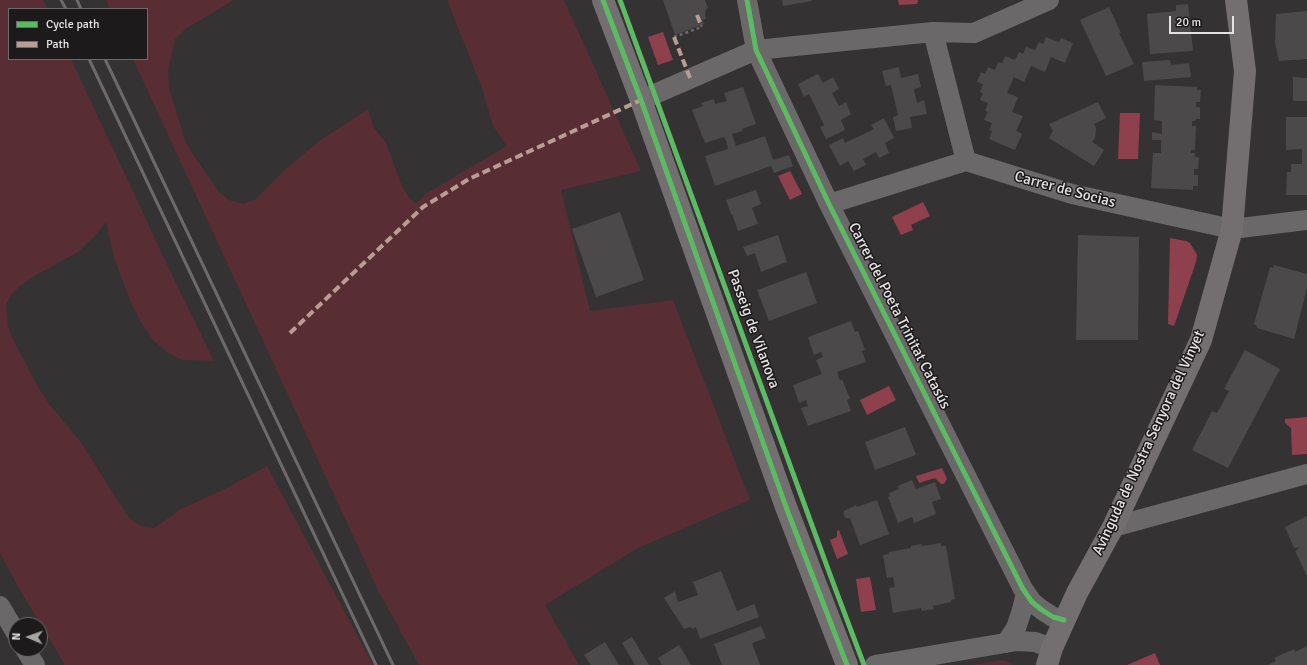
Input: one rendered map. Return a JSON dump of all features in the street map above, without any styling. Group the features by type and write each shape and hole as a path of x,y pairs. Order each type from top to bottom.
{"street":[{"name":"Passeig de Vilanova","path":"603,0 641,100 786,507 847,665"},
{"name":"Carrer del Poeta Trinitat Catasús","path":"747,0 756,50 829,204 1026,593 1032,602 1042,610 1053,617 1064,620"},
{"path":"641,100 756,50 933,32 974,33 1047,0"},
{"name":"Avinguda de Nostra Senyora del Vinyet","path":"1050,657 1064,620 1080,587 1113,527 1201,340 1232,229 1245,71 1236,0"},
{"path":"829,204 966,161 933,32"},
{"name":"Carrer de Socias","path":"966,161 1072,194 1232,229 1307,220"},
{"path":"1113,527 1307,474"},
{"path":"1006,643 1016,628 1026,593"},
{"path":"0,608 8,620"},
{"path":"875,665 1017,641 1035,642 1050,657"}],"path":[{"path":"674,36 702,27 701,25"}],"shaded area":[{"path":"0,0 43,0 47,8 8,8 8,60 71,60 214,361 182,360 168,353 153,340 140,321 130,300 115,261 106,222 94,237 78,252 31,278 12,294 6,304 8,326 12,337 37,385 49,404 80,441 127,515 134,522 144,527 154,528 181,509 223,490 267,466 373,665 65,665 48,637 48,617 36,617 0,553"},
{"path":"106,0 234,0 187,28 175,39 168,71 169,88 185,140 218,191 229,200 243,204 256,199 287,168 319,141 368,109 374,128 386,143 402,186 409,197 416,204 425,194 507,146 493,126 482,88 447,0 564,0 641,171 561,190 590,311 673,300 750,500 638,548 545,605 579,665 419,665 378,590 133,60 148,60 148,8 110,8"},
{"path":"898,0 918,0 917,4 899,5"},
{"path":"663,32 673,60 658,65 648,37"},
{"path":"1120,113 1140,113 1138,159 1118,159"},
{"path":"790,171 802,194 790,200 778,176"},
{"path":"923,202 930,216 911,225 913,230 901,235 892,217"},
{"path":"1170,238 1190,243 1197,255 1196,262 1174,326 1168,324"},
{"path":"889,386 896,400 867,415 860,400"},
{"path":"1307,417 1307,454 1292,455 1291,428 1285,423 1285,419"},
{"path":"942,468 947,479 944,484 941,484 935,478 919,483 916,476"},
{"path":"839,530 848,554 837,559 830,540 837,537 837,531"},
{"path":"870,577 876,610 861,612 856,579"},
{"path":"1155,653 1160,665 1127,665"},
{"path":"1003,660 1015,665 971,665"}],"building":[{"path":"663,0 705,0 708,8 706,9 706,19 702,20 704,24 675,35"},
{"path":"782,0 812,0 812,1 783,6"},
{"path":"1188,4 1193,51 1150,54 1147,14 1176,11 1176,5"},
{"path":"1109,7 1121,33 1119,33 1134,64 1106,76 1080,20"},
{"path":"1307,11 1307,59 1279,61 1275,42 1276,14"},
{"path":"1046,37 1059,42 1061,38 1073,43 1065,63 1051,57 1045,72 1031,66 1024,82 1014,77 1007,93 1018,97 1012,112 1023,116 1016,131 1022,134 1015,150 989,139 992,131 989,130 992,123 984,120 988,112 985,111 988,103 980,100 983,93 980,92 983,84 977,82 981,72 985,74 988,67 995,70 998,62 1002,63 1005,56 1015,60 1019,52 1023,54 1026,47 1035,50 1039,42 1043,44"},
{"path":"1170,60 1171,65 1189,63 1191,77 1144,81 1142,62"},
{"path":"899,67 901,78 918,74 921,87 914,89 917,103 924,100 927,114 910,117 912,128 896,131 893,117 898,115 891,85 886,86 882,71"},
{"path":"818,74 823,83 833,77 839,89 832,93 839,106 846,102 851,114 841,120 845,130 826,139 820,127 824,125 809,94 804,97 798,84"},
{"path":"1293,77 1307,78 1307,101 1293,101"},
{"path":"1155,85 1197,87 1197,90 1201,90 1200,102 1196,102 1196,107 1200,107 1200,119 1192,121 1192,126 1196,126 1195,150 1191,150 1191,153 1195,153 1195,157 1199,157 1198,169 1194,169 1194,175 1198,175 1198,186 1193,186 1193,190 1151,188 1153,153 1161,153 1161,140 1152,140 1152,132 1162,134 1162,121 1154,120"},
{"path":"743,87 756,124 742,129 743,131 732,134 736,146 765,136 773,160 789,155 793,166 774,173 771,166 715,186 705,156 728,149 726,141 724,137 705,143 692,110 703,106 701,103 714,99 715,104 727,101 724,93"},
{"path":"1098,102 1106,118 1094,124 1096,128 1095,138 1092,142 1104,150 1094,166 1049,138 1053,131 1049,124"},
{"path":"1286,117 1307,117 1307,195 1286,195 1287,172 1291,172 1291,164 1302,164 1302,149 1286,150"},
{"path":"884,118 894,138 885,143 889,153 879,158 876,152 863,159 866,165 854,171 848,161 840,166 829,145 843,138 845,143 874,129 871,125"},
{"path":"756,190 761,204 752,208 758,224 738,231 726,200"},
{"path":"620,212 644,280 596,297 572,229"},
{"path":"778,235 787,262 761,272 755,253 747,256 743,247"},
{"path":"1078,235 1139,237 1138,340 1076,340"},
{"path":"1274,265 1307,274 1307,288 1294,339 1257,328 1254,324 1270,267 1273,268"},
{"path":"806,272 817,303 769,321 757,290"},
{"path":"851,321 855,332 858,331 865,350 862,351 866,362 837,372 840,381 842,379 850,399 847,400 851,411 808,426 801,408 808,406 806,400 799,403 793,385 822,374 816,360 823,357 821,352 814,355 808,337"},
{"path":"1245,350 1280,369 1228,468 1192,450 1212,411 1217,413 1229,391 1224,389"},
{"path":"905,427 916,455 875,470 865,442"},
{"path":"912,480 916,489 935,482 941,499 932,502 936,514 914,523 912,517 898,523 888,497 890,496 889,493 899,489 898,486"},
{"path":"877,500 889,534 860,545 850,518 846,518 844,516 844,511 856,505 857,507"},
{"path":"1307,516 1307,576 1295,551 1300,547 1294,548 1285,527"},
{"path":"941,543 941,546 946,546 955,599 951,600 951,602 933,606 934,609 922,611 921,608 893,613 889,588 895,587 893,577 887,578 883,555 889,554 889,552 911,548 911,546"},
{"path":"721,571 737,611 754,604 759,617 700,639 696,627 692,629 691,627 684,629 664,598 675,591 678,602 698,595 693,582"},
{"path":"761,626 766,638 752,643 760,665 722,665 714,644"},
{"path":"632,637 649,665 635,665 622,643"},
{"path":"605,642 619,665 591,665 584,655"},
{"path":"679,645 691,665 662,665 658,658"},
{"path":"1307,646 1307,665 1268,665 1276,661 1274,658 1294,649 1295,652"}],"railway":[{"path":"61,0 65,8"},
{"path":"77,0 81,8"},
{"path":"89,60 376,665"},
{"path":"105,60 393,665"}],"marked path":[{"path":"697,15 701,25"},
{"path":"674,37 690,78"},
{"path":"290,333 423,207 469,179 641,100"}],"cycle path":[{"path":"603,0 641,100 786,507 847,665"},
{"path":"620,0 864,665"},
{"path":"747,0 756,50 829,204 1023,589 1032,602 1042,610 1053,617 1064,620"}]}
